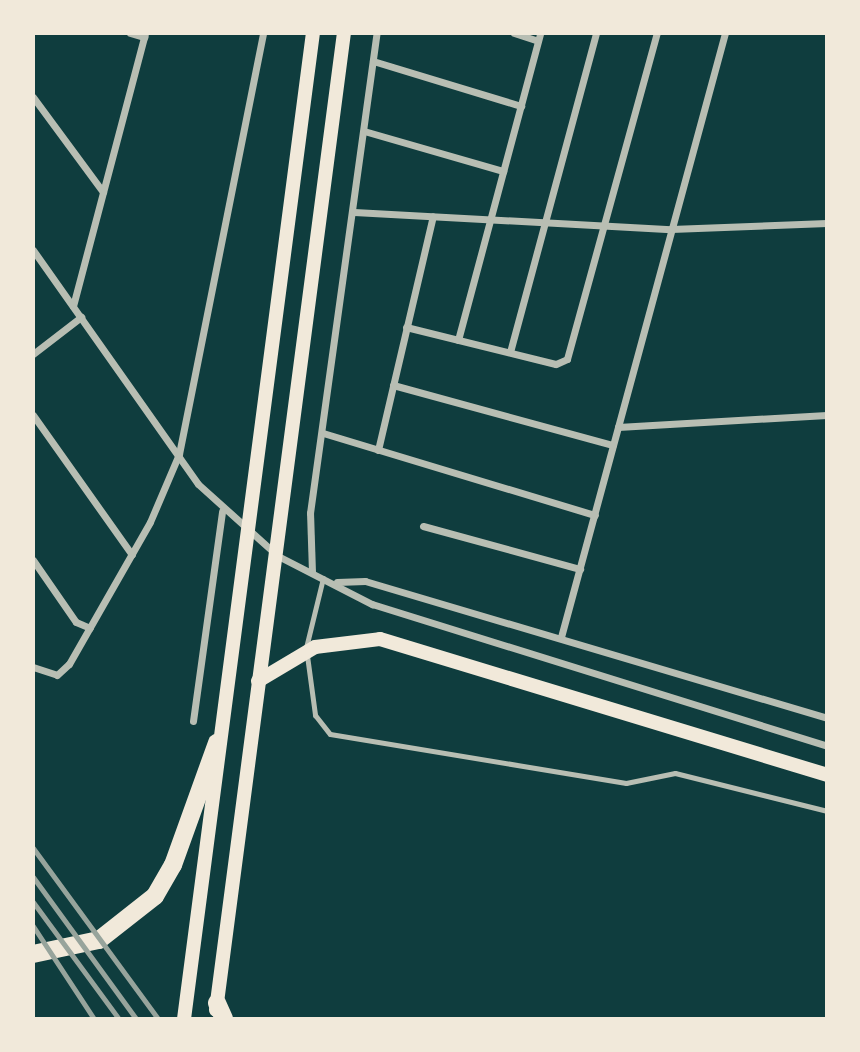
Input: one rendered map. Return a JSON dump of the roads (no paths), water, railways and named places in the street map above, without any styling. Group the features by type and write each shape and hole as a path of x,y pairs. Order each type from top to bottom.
{"main road":[{"path":"184,1019 313,33"},
{"path":"218,1013 258,681 344,33"},
{"path":"258,681 315,647 380,639 827,775"},
{"path":"33,954 99,940 155,896 173,865 218,743"}],"street":[{"path":"73,306 145,35 130,33"},
{"path":"33,667 57,675 90,628 132,555 179,454 263,33"},
{"path":"312,572 308,528 377,33"},
{"path":"458,340 539,37 514,33"},
{"path":"510,352 596,33"},
{"path":"406,327 556,364 567,359 606,226 657,33"},
{"path":"561,637 725,33"},
{"path":"373,61 520,106"},
{"path":"33,97 103,192"},
{"path":"364,131 503,171"},
{"path":"354,212 671,229 827,223"},
{"path":"377,450 433,216"},
{"path":"33,250 222,511 278,556 337,582 372,604 827,746"},
{"path":"33,354 81,317"},
{"path":"393,385 613,445"},
{"path":"33,415 132,555"},
{"path":"618,427 827,415"},
{"path":"323,433 594,515"},
{"path":"193,721 222,511"},
{"path":"423,526 580,569"},
{"path":"33,560 76,622 90,628"},
{"path":"337,582 365,581 827,718"}],"lane":[{"path":"323,576 306,648 315,715 330,734 626,783 675,774 827,811"}],"railway":[{"path":"33,848 158,1019"},
{"path":"33,877 136,1019"},
{"path":"33,902 119,1019"},
{"path":"33,926 94,1019"}]}
